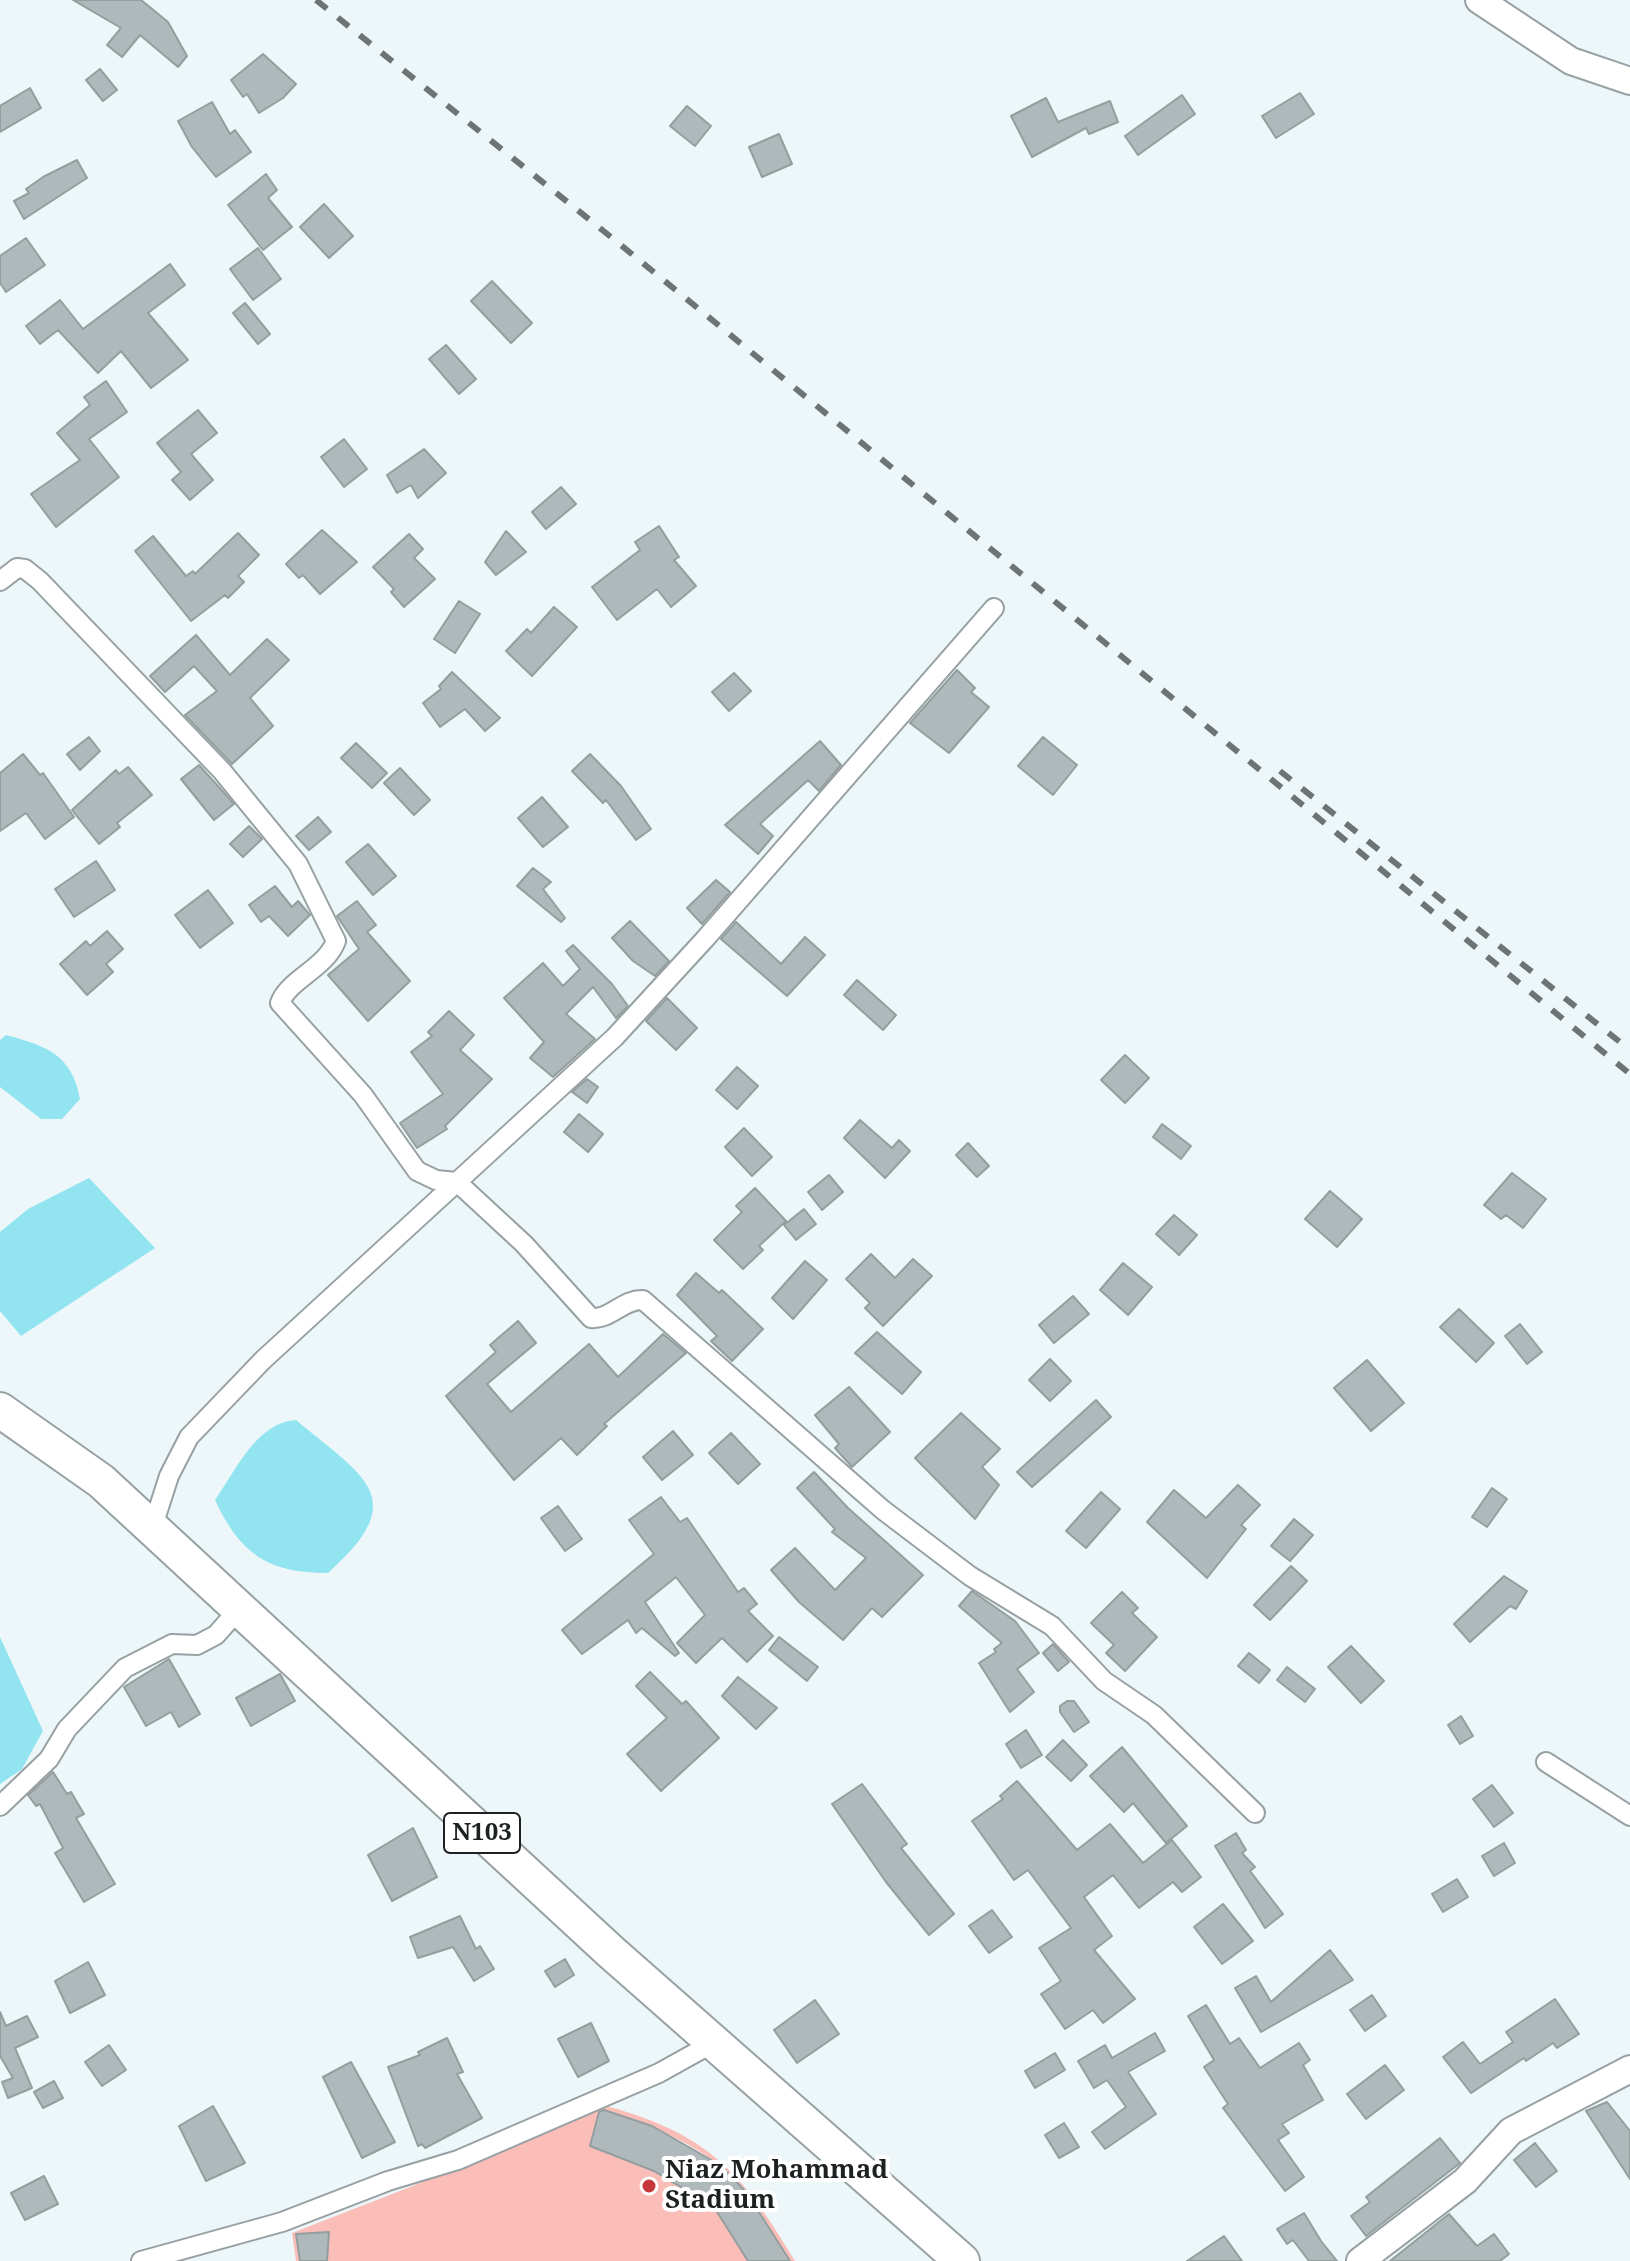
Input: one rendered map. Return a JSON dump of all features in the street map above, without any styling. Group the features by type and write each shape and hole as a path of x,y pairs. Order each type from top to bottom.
{"highway":[{"name":"N103","path":"4,1418 101,1481 713,2043 962,2261"}],"street":[{"path":"1479,0 1571,61 1630,81"},
{"path":"0,581 17,568 25,569 40,581 222,771 298,864 336,941 303,980 285,992 282,1008 363,1095 417,1171 436,1180 457,1182 524,1244 585,1314 599,1319 622,1304 643,1300 883,1510 970,1576 1052,1626 1104,1681 1154,1715 1255,1813"},
{"path":"152,1529 169,1476 189,1437 263,1360 615,1037 705,939 994,608"},
{"path":"0,1806 49,1759 67,1729 125,1668 172,1644 197,1645 216,1635 239,1609"},
{"path":"1546,1762 1630,1816"},
{"path":"141,2261 282,2222 388,2181 458,2160 659,2073 713,2043"},
{"path":"1360,2261 1465,2181 1511,2131 1630,2069"}],"shaded area":[{"path":"599,2104 667,2127 716,2158 756,2202 795,2261 790,2261 747,2193 716,2163 661,2131 600,2109 590,2146 654,2171 714,2207 748,2261 327,2261 329,2233 297,2235 300,2261 296,2261 292,2233 505,2150"}],"water":[{"path":"6,1035 45,1048 64,1062 71,1072 80,1099 62,1119 41,1119 0,1087 0,1040"},
{"path":"89,1178 155,1248 21,1336 0,1311 0,1232 28,1209"},
{"path":"296,1420 358,1474 369,1490 373,1507 368,1525 354,1547 328,1573 289,1569 258,1557 235,1534 215,1500 259,1438 282,1423"},
{"path":"0,1637 43,1731 22,1769 0,1784"}],"building":[{"path":"73,0 141,0 168,22 187,56 178,67 140,35 122,57 107,45 121,28"},
{"path":"263,54 296,84 283,98 259,113 247,94 243,97 231,80"},
{"path":"100,69 117,90 103,101 86,80"},
{"path":"30,88 41,108 0,132 0,106"},
{"path":"1300,93 1314,114 1276,138 1262,116"},
{"path":"1182,95 1195,114 1138,155 1125,136"},
{"path":"1046,98 1058,122 1110,101 1118,122 1089,134 1086,128 1032,157 1011,116"},
{"path":"212,102 230,134 235,130 251,152 216,177 192,147 178,121"},
{"path":"687,106 711,126 695,146 670,126"},
{"path":"779,134 792,164 762,177 749,147"},
{"path":"77,160 87,178 24,219 14,201 29,193 26,189 43,177"},
{"path":"266,174 277,190 268,198 292,227 263,250 228,205"},
{"path":"324,204 353,236 329,258 300,227"},
{"path":"26,238 45,265 6,292 0,283 0,256"},
{"path":"258,248 281,279 253,300 230,269"},
{"path":"170,264 185,285 148,313 188,360 151,388 121,351 98,373 58,330 40,344 26,326 60,300 83,329"},
{"path":"492,281 532,323 511,343 471,301"},
{"path":"245,303 270,334 258,344 233,313"},
{"path":"446,345 476,379 459,394 429,359"},
{"path":"106,381 127,412 89,439 119,477 56,527 31,494 80,460 57,433 90,405 84,397"},
{"path":"198,410 217,433 191,454 213,480 190,500 172,480 181,472 157,443"},
{"path":"344,439 367,469 344,487 321,457"},
{"path":"424,449 446,473 418,498 411,485 397,493 387,475"},
{"path":"561,487 576,504 546,529 532,512"},
{"path":"659,526 679,557 674,560 696,586 671,607 657,589 617,620 592,587 640,550 635,542"},
{"path":"322,530 357,562 320,594 303,575 299,578 286,564"},
{"path":"506,531 526,552 496,575 485,562"},
{"path":"238,533 259,555 238,576 244,582 228,598 225,595 191,621 135,551 153,536 186,576 193,571 195,574"},
{"path":"409,534 423,549 414,558 435,579 404,607 391,592 394,589 373,567"},
{"path":"459,601 480,614 455,653 434,639"},
{"path":"554,607 577,627 532,676 506,651 527,629 531,633"},
{"path":"196,635 230,675 267,639 289,660 250,698 273,726 232,764 185,715 217,691 194,666 165,692 150,676"},
{"path":"957,670 975,688 971,692 989,707 949,753 910,723"},
{"path":"452,672 500,718 485,731 465,709 440,727 423,703 441,689 439,686"},
{"path":"734,673 751,691 729,711 712,692"},
{"path":"89,737 100,751 80,770 67,754"},
{"path":"1043,737 1077,765 1053,795 1018,766"},
{"path":"820,741 841,765 819,791 808,780 760,824 773,836 758,854 725,825"},
{"path":"356,743 387,773 372,788 341,758"},
{"path":"23,754 40,775 43,773 74,817 45,839 26,813 0,831 0,773"},
{"path":"590,754 621,786 651,829 636,840 606,800 603,803 572,771"},
{"path":"199,765 234,804 214,820 181,779"},
{"path":"128,767 152,795 117,823 120,827 99,844 72,810 116,770 119,774"},
{"path":"400,768 430,800 414,815 384,783"},
{"path":"542,797 568,827 543,847 518,818"},
{"path":"318,817 331,832 309,850 296,836"},
{"path":"249,826 262,839 243,857 230,844"},
{"path":"368,844 396,876 373,895 346,862"},
{"path":"96,861 115,890 74,917 55,889"},
{"path":"533,868 551,882 543,889 565,918 561,922 517,886"},
{"path":"716,880 730,892 702,924 687,908"},
{"path":"275,886 292,907 298,901 310,915 288,936 269,916 261,922 249,905"},
{"path":"208,890 233,923 200,948 175,915"},
{"path":"357,901 376,925 367,932 410,981 368,1021 328,975 359,949 337,916"},
{"path":"630,921 669,961 655,976 633,961 612,938"},
{"path":"736,922 781,964 805,937 825,955 787,996 721,939"},
{"path":"107,931 123,949 106,964 113,972 87,995 60,964 86,941 90,946"},
{"path":"573,945 612,984 628,1006 616,1018 593,987 566,1014 595,1039 553,1077 530,1058 544,1042 504,998 543,963 563,986 580,969 566,951"},
{"path":"857,980 896,1015 883,1030 844,995"},
{"path":"667,998 697,1028 676,1050 646,1021"},
{"path":"449,1011 474,1035 460,1050 492,1079 445,1126 447,1129 417,1148 400,1123 443,1094 411,1052 432,1036 428,1032"},
{"path":"1125,1055 1149,1078 1125,1103 1101,1080"},
{"path":"737,1067 758,1086 737,1109 716,1090"},
{"path":"587,1079 598,1087 587,1103 572,1092"},
{"path":"579,1114 603,1134 588,1152 564,1132"},
{"path":"860,1120 892,1148 899,1140 910,1151 885,1178 844,1138"},
{"path":"1162,1124 1191,1146 1181,1159 1153,1137"},
{"path":"744,1128 772,1157 752,1176 725,1147"},
{"path":"968,1143 989,1166 977,1177 956,1155"},
{"path":"1512,1173 1546,1199 1523,1228 1506,1215 1501,1219 1484,1205"},
{"path":"829,1175 843,1192 822,1210 808,1192"},
{"path":"755,1188 786,1221 759,1246 763,1250 743,1269 714,1240 742,1212 736,1206"},
{"path":"1330,1191 1362,1219 1337,1247 1305,1219"},
{"path":"804,1209 816,1224 796,1240 784,1225"},
{"path":"1174,1215 1197,1235 1179,1255 1156,1234"},
{"path":"871,1254 895,1278 913,1259 932,1276 883,1326 865,1308 870,1303 846,1279"},
{"path":"805,1261 827,1280 793,1319 772,1298"},
{"path":"1123,1263 1152,1287 1128,1315 1100,1290"},
{"path":"696,1273 719,1293 722,1290 763,1329 732,1361 711,1341 717,1336 677,1295"},
{"path":"1073,1296 1089,1314 1054,1343 1039,1325"},
{"path":"1459,1309 1494,1343 1476,1362 1440,1327"},
{"path":"518,1321 536,1343 487,1384 511,1412 589,1344 618,1377 663,1334 686,1353 604,1424 607,1426 577,1455 561,1438 514,1480 446,1396 496,1352 490,1345"},
{"path":"1520,1324 1542,1352 1527,1364 1505,1336"},
{"path":"877,1332 921,1372 902,1394 855,1353"},
{"path":"1050,1359 1071,1381 1050,1401 1029,1380"},
{"path":"1367,1360 1404,1403 1371,1431 1334,1388"},
{"path":"849,1387 890,1432 852,1467 835,1448 839,1444 815,1415"},
{"path":"1096,1400 1111,1417 1032,1487 1017,1472"},
{"path":"961,1413 1000,1449 982,1467 999,1485 975,1519 915,1458"},
{"path":"673,1431 693,1455 662,1480 643,1457"},
{"path":"731,1433 760,1464 738,1484 709,1453"},
{"path":"814,1472 848,1508 923,1575 882,1617 872,1608 843,1640 799,1602 771,1570 795,1548 835,1590 866,1558 832,1532 835,1529 797,1488"},
{"path":"1238,1485 1260,1505 1241,1525 1246,1529 1207,1578 1147,1522 1174,1490 1206,1518"},
{"path":"1492,1488 1507,1499 1487,1527 1472,1517"},
{"path":"1101,1492 1120,1509 1086,1548 1066,1531"},
{"path":"661,1497 680,1522 687,1518 738,1592 744,1588 757,1604 748,1611 773,1636 747,1662 722,1638 696,1663 677,1643 705,1615 676,1577 645,1602 679,1653 675,1656 642,1628 636,1633 628,1620 582,1654 562,1630 654,1554 629,1520"},
{"path":"558,1506 582,1539 565,1551 541,1518"},
{"path":"1294,1519 1313,1535 1290,1561 1271,1546"},
{"path":"1291,1566 1307,1581 1270,1620 1254,1605"},
{"path":"1504,1576 1527,1591 1516,1609 1510,1606 1470,1642 1454,1624"},
{"path":"972,1591 1015,1621 1039,1653 1017,1669 1034,1692 1010,1712 979,1663 996,1652 994,1649 1002,1643 959,1606"},
{"path":"1122,1592 1138,1608 1132,1613 1157,1637 1125,1671 1106,1653 1114,1645 1091,1623"},
{"path":"779,1637 818,1667 807,1681 769,1650"},
{"path":"1053,1644 1069,1662 1058,1671 1043,1653"},
{"path":"1351,1646 1384,1681 1361,1703 1328,1667"},
{"path":"1249,1653 1270,1670 1259,1683 1238,1666"},
{"path":"169,1659 200,1714 179,1727 171,1712 146,1726 124,1687"},
{"path":"1287,1667 1315,1689 1305,1702 1277,1680"},
{"path":"650,1672 682,1704 686,1701 719,1738 661,1791 627,1754 667,1718 636,1686"},
{"path":"280,1674 295,1701 251,1726 236,1698"},
{"path":"738,1677 777,1708 756,1729 722,1696"},
{"path":"1074,1701 1089,1722 1074,1732 1060,1712 1060,1706"},
{"path":"1461,1716 1473,1736 1460,1744 1448,1725"},
{"path":"1026,1730 1042,1755 1021,1768 1006,1744"},
{"path":"1063,1740 1087,1765 1071,1781 1046,1757"},
{"path":"1122,1747 1187,1826 1166,1843 1133,1803 1124,1812 1090,1776"},
{"path":"53,1772 67,1794 71,1792 84,1814 76,1818 115,1884 84,1902 55,1853 63,1848 40,1804 36,1806 28,1795"},
{"path":"1017,1781 1077,1850 1110,1824 1143,1863 1172,1840 1201,1877 1182,1892 1173,1882 1139,1908 1113,1875 1084,1897 1112,1936 1094,1950 1135,1999 1103,2023 1093,2010 1065,2029 1041,1994 1061,1981 1039,1948 1071,1928 1028,1870 1014,1880 972,1821 1003,1799 1000,1796"},
{"path":"862,1784 907,1844 901,1848 954,1914 929,1935 886,1882 832,1804"},
{"path":"1492,1785 1513,1813 1494,1827 1473,1799"},
{"path":"413,1828 437,1877 392,1901 368,1855"},
{"path":"1236,1833 1246,1850 1242,1853 1255,1867 1250,1871 1283,1914 1265,1928 1215,1846"},
{"path":"1504,1843 1515,1863 1494,1876 1482,1856"},
{"path":"1457,1879 1468,1897 1443,1912 1432,1894"},
{"path":"1223,1904 1253,1941 1222,1964 1194,1927"},
{"path":"992,1910 1012,1937 989,1953 969,1926"},
{"path":"460,1916 476,1949 480,1946 494,1969 474,1981 453,1947 418,1958 410,1937"},
{"path":"1330,1950 1353,1980 1261,2032 1235,1988 1256,1976 1271,2002"},
{"path":"565,1959 574,1975 555,1987 545,1971"},
{"path":"88,1962 105,1995 70,2013 55,1981"},
{"path":"1372,1995 1386,2016 1365,2031 1350,2010"},
{"path":"1555,1999 1579,2034 1557,2048 1553,2043 1526,2061 1524,2058 1471,2093 1443,2057 1463,2042 1480,2064 1513,2042 1506,2032"},
{"path":"815,2000 839,2034 797,2063 774,2030"},
{"path":"1206,2005 1230,2044 1239,2038 1260,2068 1299,2043 1310,2060 1303,2065 1323,2100 1282,2124 1289,2133 1278,2140 1304,2177 1285,2191 1223,2108 1228,2104 1204,2067 1214,2060 1188,2016"},
{"path":"0,2012 6,2026 27,2016 38,2037 15,2048 32,2088 8,2098 2,2082 13,2078 0,2056"},
{"path":"591,2023 609,2061 578,2077 558,2039"},
{"path":"1155,2033 1165,2051 1128,2072 1156,2114 1105,2149 1092,2132 1126,2107 1107,2080 1094,2088 1078,2061 1105,2045 1112,2058"},
{"path":"447,2038 463,2072 457,2074 482,2118 425,2148 422,2144 418,2146 388,2067 420,2055 418,2052"},
{"path":"109,2045 126,2070 102,2086 85,2062"},
{"path":"1055,2053 1065,2070 1035,2088 1025,2071"},
{"path":"351,2062 395,2142 362,2158 323,2077"},
{"path":"1385,2065 1404,2090 1366,2119 1347,2094"},
{"path":"54,2081 63,2098 43,2108 34,2092"},
{"path":"1607,2102 1630,2131 1630,2179 1586,2111"},
{"path":"213,2106 245,2163 206,2181 179,2126"},
{"path":"604,2110 652,2126 720,2165 747,2193 790,2261 748,2261 714,2207 654,2171 590,2146 599,2112"},
{"path":"1064,2123 1079,2147 1059,2158 1045,2135"},
{"path":"1440,2138 1460,2163 1366,2236 1351,2216 1370,2202 1366,2197"},
{"path":"1535,2143 1557,2171 1536,2187 1514,2160"},
{"path":"44,2176 58,2204 25,2220 11,2193"},
{"path":"1304,2213 1337,2261 1309,2261 1293,2240 1287,2244 1277,2229"},
{"path":"1449,2214 1477,2246 1494,2234 1509,2254 1500,2261 1390,2261"},
{"path":"329,2232 327,2261 300,2261 296,2234"},
{"path":"1224,2236 1242,2261 1187,2261"}],"railway":[{"path":"316,0 616,241 1630,1074"},
{"path":"1280,771 1630,1050"}],"place":[{"name":"Niaz Mohammad Stadium","path":"649,2186"}]}
